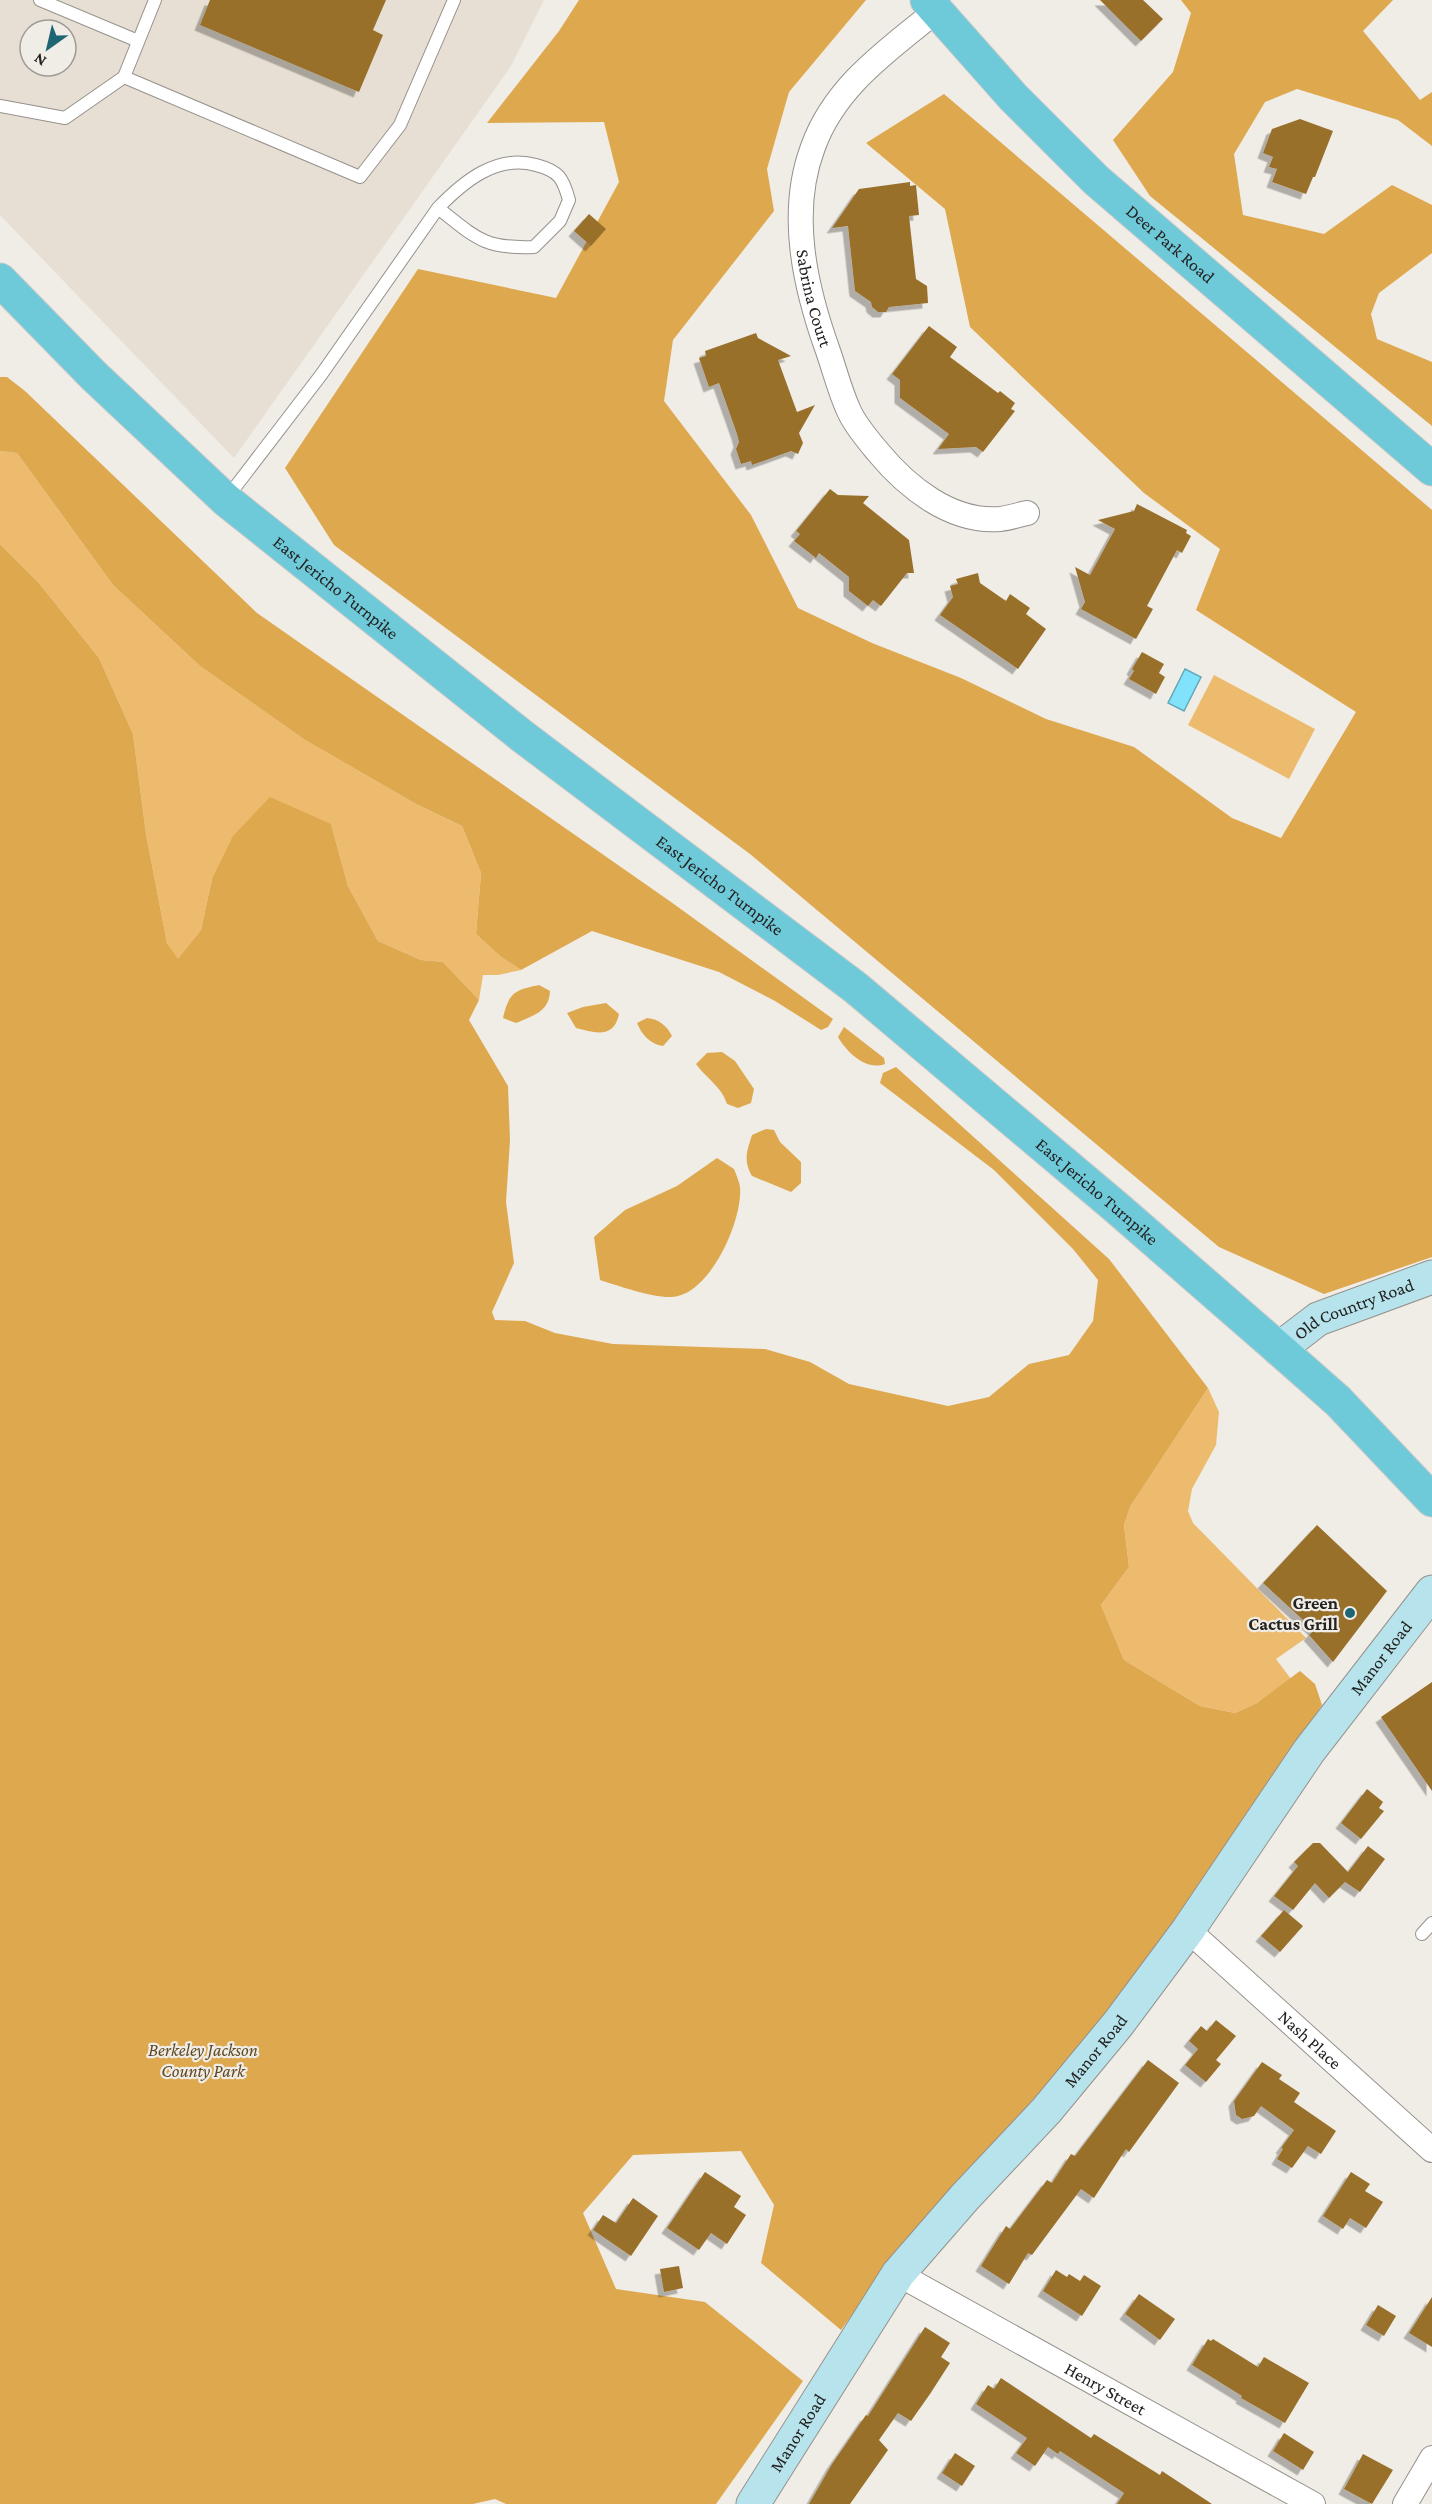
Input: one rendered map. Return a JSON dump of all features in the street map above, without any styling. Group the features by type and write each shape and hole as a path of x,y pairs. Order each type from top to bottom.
{"main road":[{"name":"Deer Park Road","path":"931,5 1013,97 1096,180 1432,469"},
{"name":"East Jericho Turnpike","path":"0,280 94,376 225,500 522,736 856,988 1118,1208 1338,1401 1432,1500"}],"street":[{"name":"Sabrina Court","path":"931,5 856,78 837,100 813,144 800,207 804,266 821,331 849,413 894,471 928,499 962,514 999,519 1027,513"},
{"name":"Old Country Road","path":"1279,1349 1318,1319 1432,1277"},
{"name":"Manor Road","path":"753,2504 898,2274 965,2197 1046,2112 1118,2024 1188,1930 1309,1751 1432,1592"},
{"name":"Nash Place","path":"1188,1930 1432,2150"},
{"name":"Henry Street","path":"898,2274 1313,2504"},
{"path":"1405,2504 1432,2458"}],"lane":[{"path":"40,0 138,41"},
{"path":"0,106 65,118 124,77 155,0"},
{"path":"124,77 360,177 400,125 454,0"},
{"path":"225,500 321,375 438,208 460,185 496,165 523,161 549,169 563,180 569,200 560,221 534,247 506,248 476,238 438,208"},
{"path":"1422,1934 1432,1923"}],"shaded area":[{"path":"0,0 544,0 511,66 234,458 0,215"},
{"path":"0,451 17,453 113,585 200,666 305,740 416,804 462,826 481,873 476,934 500,956 521,970 498,975 483,975 479,1000 443,962 421,960 378,941 348,886 331,824 212,879 201,930 178,960 167,943 146,834 133,734 99,658 38,582 0,544"},
{"path":"1214,675 1315,729 1289,779 1188,725"},
{"path":"1208,1388 1219,1412 1216,1445 1192,1489 1188,1511 1193,1523 1306,1638 1276,1659 1291,1679 1257,1703 1235,1713 1200,1706 1124,1660 1101,1605 1129,1567 1124,1525 1130,1507"}],"green space":[{"path":"579,0 866,0 789,92 767,169 774,211 673,340 664,401 751,515 798,608 872,643 961,678 1046,719 1134,747 1232,818 1281,838 1356,712 1196,610 1220,549 1144,493 970,327 945,209 866,143 944,94 1432,510 1432,1257 1324,1294 1219,1247 750,854 334,545 285,468 418,269 556,298 619,182 604,122 487,123 559,31"},
{"path":"1181,0 1393,0 1363,31 1420,100 1432,92 1432,146 1398,120 1297,89 1265,102 1234,154 1243,215 1324,234 1392,185 1432,205 1432,253 1379,293 1371,314 1377,339 1432,362 1432,426 1150,196 1113,140 1173,72 1191,13"},
{"path":"0,377 7,377 25,391 257,613 671,902 833,1019 828,1027 821,1030 775,1001 719,972 592,931 521,970 500,956 476,934 481,873 462,826 416,804 305,740 200,666 113,585 17,453 0,451"},
{"name":"Berkeley Jackson County Park","path":"0,544 38,582 99,658 133,734 146,834 167,943 178,959 201,930 212,879 233,836 270,797 331,824 348,886 378,941 421,960 443,962 479,1000 469,1020 508,1086 510,1140 506,1202 514,1263 492,1312 495,1320 525,1321 555,1333 613,1344 765,1349 810,1362 849,1384 948,1406 989,1397 1029,1364 1069,1355 1093,1321 1098,1280 1073,1249 994,1170 880,1083 883,1073 896,1067 1109,1259 1208,1388 1130,1507 1124,1525 1129,1567 1101,1605 1124,1660 1200,1706 1235,1713 1257,1703 1300,1671 1315,1684 1322,1705 1139,1972 1081,2046 905,2242 841,2330 761,2263 774,2205 741,2151 633,2155 583,2213 616,2289 705,2302 803,2381 716,2504 506,2504 495,2499 473,2504 0,2504"},
{"path":"539,985 550,991 544,1008 516,1023 503,1018 514,994"},
{"path":"606,1003 619,1014 613,1027 608,1031 597,1032 576,1028 567,1013 583,1007"},
{"path":"647,1018 659,1021 670,1032 672,1036 663,1046 650,1041 639,1027 637,1023"},
{"path":"844,1027 884,1058 885,1064 870,1065 857,1059 838,1037"},
{"path":"722,1052 735,1061 754,1089 751,1103 738,1108 727,1104 718,1088 696,1064 707,1053"},
{"path":"766,1129 774,1130 780,1142 801,1162 801,1183 791,1192 752,1176 749,1170 747,1156 752,1135"},
{"path":"717,1158 734,1169 740,1187 739,1201 730,1236 711,1270 699,1284 686,1293 664,1297 600,1280 594,1237 625,1210 677,1186"}],"water":[{"path":"1185,669 1201,677 1184,711 1168,703"}],"building":[{"path":"210,0 386,0 373,30 383,35 359,92 200,25"},
{"path":"1100,0 1143,0 1163,19 1141,41"},
{"path":"1300,119 1333,131 1306,194 1272,182 1277,169 1269,167 1273,157 1263,153 1272,129"},
{"path":"910,182 910,186 916,185 919,215 909,216 916,279 927,286 928,303 889,307 886,312 878,312 872,307 871,302 855,291 848,226 832,228 859,189"},
{"path":"589,214 606,229 591,246 574,231"},
{"path":"929,326 957,347 950,357 1015,403 1011,409 1015,411 983,452 976,447 938,449 949,434 900,398 900,380 892,374"},
{"path":"756,333 758,338 791,356 778,360 797,412 815,405 799,433 803,443 798,454 791,451 752,465 751,461 741,464 736,449 739,442 737,434 719,383 709,387 699,358 706,356 705,351"},
{"path":"830,489 838,495 869,496 863,503 909,540 914,573 907,573 881,606 873,600 868,606 849,591 849,577 819,553 816,558 794,541 800,534 796,531"},
{"path":"1137,504 1187,530 1186,533 1191,536 1182,553 1177,550 1147,606 1153,609 1136,639 1081,609 1085,602 1075,567 1090,575 1115,529 1098,520 1134,511"},
{"path":"978,573 980,583 1006,601 1010,594 1030,608 1026,614 1046,629 1018,669 940,615 953,597 950,586 958,584 956,579"},
{"path":"1142,652 1164,664 1159,673 1165,677 1156,694 1129,679"},
{"path":"1317,1525 1387,1591 1333,1662 1309,1635 1314,1630 1263,1583"},
{"path":"1432,1682 1432,1791 1381,1717"},
{"path":"1367,1789 1383,1802 1379,1808 1384,1811 1361,1839 1341,1823"},
{"path":"1313,1843 1320,1843 1348,1872 1368,1846 1385,1859 1360,1892 1345,1882 1329,1898 1315,1883 1293,1910 1274,1896 1298,1866 1294,1862"},
{"path":"1284,1910 1303,1926 1280,1952 1261,1936"},
{"path":"1216,2020 1236,2036 1216,2060 1221,2064 1206,2082 1185,2065 1198,2049 1189,2041 1201,2026 1207,2031"},
{"path":"1148,2060 1179,2083 1129,2152 1126,2149 1094,2198 1081,2189 1032,2255 1028,2253 1009,2284 981,2266 1006,2226 1010,2229 1047,2180 1052,2183 1071,2154 1075,2156"},
{"path":"1262,2062 1282,2075 1279,2079 1300,2093 1294,2102 1336,2131 1321,2154 1308,2146 1292,2168 1277,2159 1283,2149 1281,2148 1294,2130 1261,2106 1254,2116 1242,2119 1236,2115 1234,2101"},
{"path":"705,2172 741,2196 734,2207 746,2215 727,2244 711,2233 699,2250 667,2228"},
{"path":"1351,2172 1370,2184 1365,2191 1383,2202 1366,2228 1350,2218 1343,2229 1323,2216"},
{"path":"633,2198 658,2216 631,2256 593,2230 603,2215 616,2223"},
{"path":"679,2266 683,2288 664,2292 660,2269"},
{"path":"1056,2270 1080,2281 1084,2275 1101,2286 1082,2316 1043,2291"},
{"path":"1139,2294 1175,2319 1160,2340 1125,2314"},
{"path":"1432,2297 1432,2347 1409,2333"},
{"path":"1378,2305 1396,2316 1384,2336 1366,2325"},
{"path":"925,2327 950,2343 941,2357 950,2363 930,2394 911,2421 898,2413 879,2440 888,2450 850,2504 809,2504 832,2464 866,2415 868,2416"},
{"path":"1208,2339 1211,2341 1213,2339 1258,2367 1264,2357 1309,2383 1285,2423 1241,2398 1242,2396 1192,2365"},
{"path":"1001,2378 1091,2438 1094,2434 1160,2475 1162,2471 1212,2504 1117,2504 1124,2493 1060,2451 1058,2454 1048,2447 1035,2466 1016,2453 1027,2438 976,2404 988,2385 994,2389"},
{"path":"1284,2433 1314,2452 1303,2470 1273,2451"},
{"path":"955,2453 975,2466 962,2486 942,2473"},
{"path":"1363,2454 1393,2470 1372,2504 1344,2489"}],"place":[{"name":"Green Cactus Grill","path":"1350,1613"}]}
